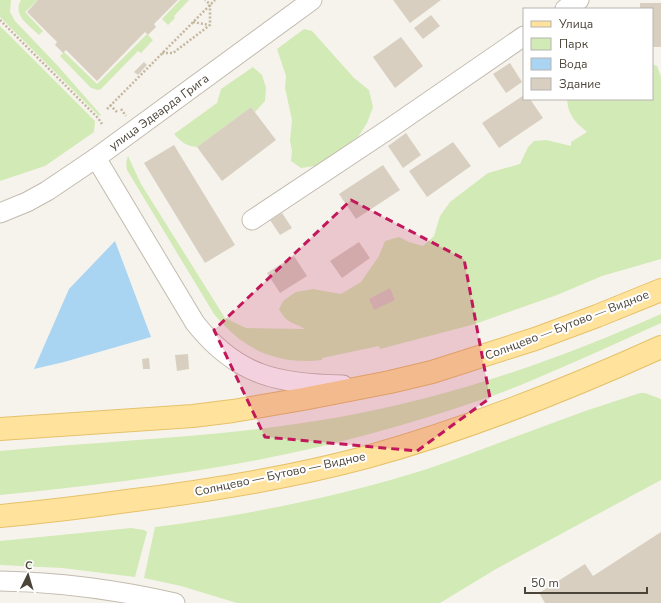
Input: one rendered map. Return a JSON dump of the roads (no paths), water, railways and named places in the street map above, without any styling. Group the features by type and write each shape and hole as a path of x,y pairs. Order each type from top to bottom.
{"main road":[{"name":"Солнцево — Бутово — Видное","path":"0,430 192,416 226,412 302,400 390,382 432,372 535,339 661,290"},
{"name":"Солнцево — Бутово — Видное","path":"0,516 37,513 185,494 314,470 367,457 500,414 569,387 661,347"}],"street":[{"name":"улица Эдварда Грига","path":"0,213 27,202 47,191 96,158 312,0"},
{"path":"567,8 579,0"},
{"path":"252,220 389,130 523,37"},
{"path":"96,158 195,323 213,344 230,358 252,371 267,377 290,382 316,385 350,386 390,382"},
{"path":"0,581 70,586 137,595 175,603"}],"water":[{"path":"115,241 151,337 34,369 69,289"}]}
